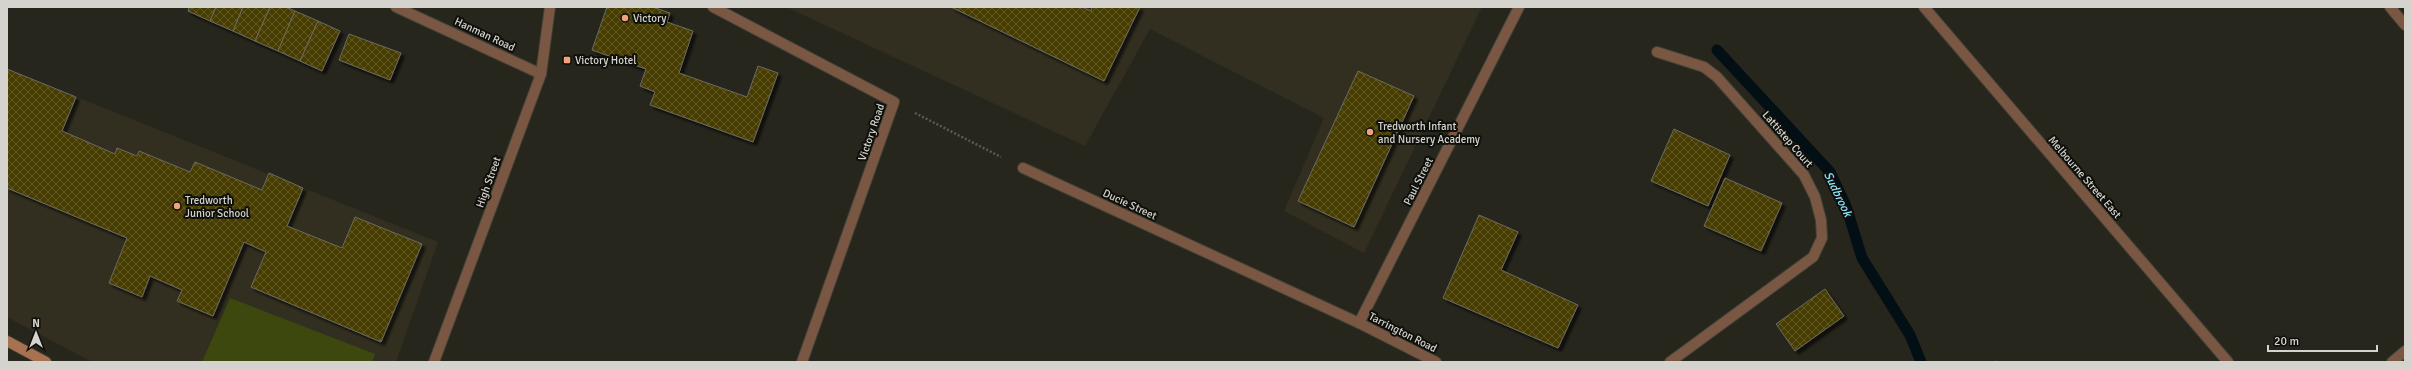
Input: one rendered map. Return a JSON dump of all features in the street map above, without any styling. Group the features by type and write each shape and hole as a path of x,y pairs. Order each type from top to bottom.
{"street":[{"name":"Hanman Road","path":"396,7 541,74"},
{"name":"High Street","path":"434,362 541,74 550,7"},
{"name":"Victory Road","path":"713,7 894,102 802,362"},
{"name":"Paul Street","path":"1359,323 1519,7"},
{"name":"Melbourne Street East","path":"1924,7 2228,362"},
{"path":"2390,7 2405,25"},
{"name":"Lattistep Court","path":"1657,52 1704,67 1717,77 1804,175 1815,197 1822,238 1813,257 1670,362"},
{"name":"Ducie Street","path":"1023,168 1359,323"},
{"name":"Tarrington Road","path":"1359,323 1432,361"},
{"path":"7,341 46,362"},
{"path":"2392,362 2405,351"}],"path":[{"path":"894,102 1023,168"}],"shaded area":[{"name":"Tredworth Infant and Nursery Academy","path":"786,7 1482,7 1364,253 1284,211 1324,118 1150,29 1085,146"},
{"name":"Tredworth Junior School","path":"7,69 438,242 396,362 92,362 7,317"}],"green space":[{"path":"230,298 375,354 372,362 202,362"}],"building":[{"path":"189,7 216,7 210,21 188,11"},
{"path":"216,7 243,7 233,31 210,21"},
{"path":"243,7 270,7 255,41 233,31"},
{"path":"270,7 286,7 295,11 278,51 255,41"},
{"path":"607,7 653,7 670,13 667,22 693,31 679,73 747,97 758,66 778,73 753,142 650,105 655,92 640,86 646,69 592,50"},
{"path":"951,7 1082,7 1091,11 1092,7 1140,7 1104,81"},
{"path":"295,11 318,21 300,61 278,51"},
{"path":"318,21 340,31 322,71 300,61"},
{"path":"349,34 401,53 390,80 339,60"},
{"path":"7,69 76,97 62,131 115,154 117,148 137,156 139,151 190,172 195,162 262,190 269,173 303,188 287,226 342,248 355,217 422,244 381,342 251,287 266,252 244,242 213,316 177,301 182,290 150,276 142,297 109,283 127,238 7,188"},
{"path":"1358,71 1414,96 1354,227 1298,201"},
{"path":"1674,129 1730,155 1708,206 1651,181"},
{"path":"1725,178 1782,203 1761,251 1704,226"},
{"path":"1479,215 1518,232 1501,270 1578,305 1558,348 1443,298"},
{"path":"1825,289 1844,316 1795,351 1776,324"}],"waterway":[{"name":"Sudbrook","path":"1717,50 1830,172 1846,206 1862,258 1910,335 1921,362"}],"place":[{"name":"Victory","path":"625,18"},
{"name":"Victory Hotel","path":"567,60"},
{"name":"Tredworth Infant and Nursery Academy","path":"1370,132"},
{"name":"Tredworth Junior School","path":"177,206"}]}
